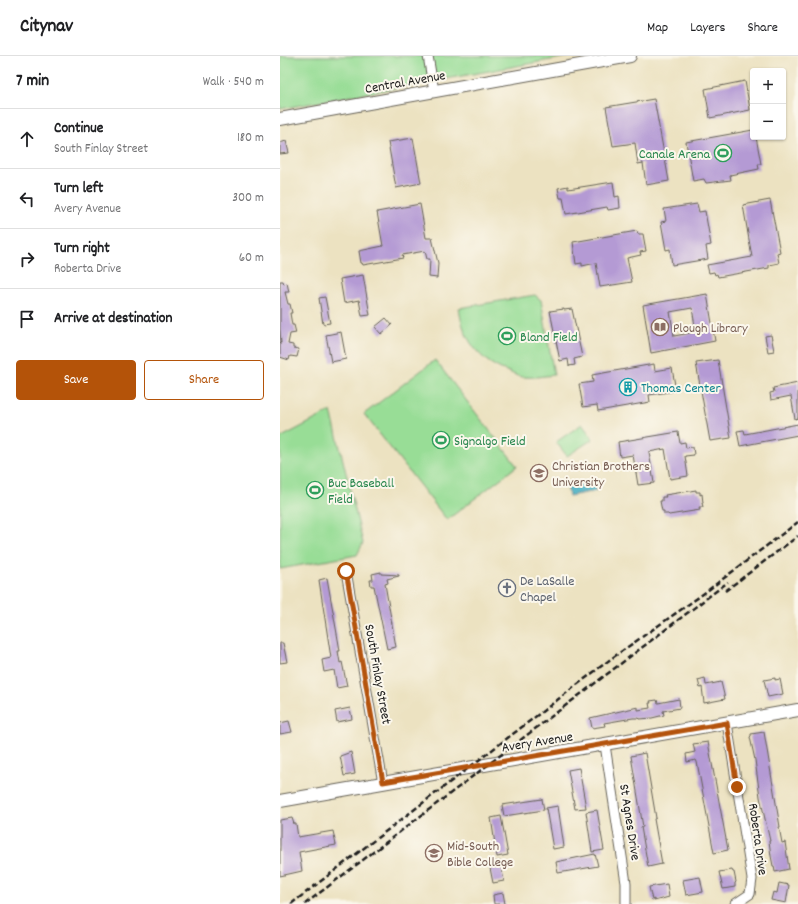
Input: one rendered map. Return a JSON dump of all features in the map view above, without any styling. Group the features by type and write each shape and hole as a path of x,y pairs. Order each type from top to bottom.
{"street":[{"path":"428,56 434,91"},
{"name":"Central Avenue","path":"280,119 630,56"},
{"name":"South Finlay Street","path":"346,571 383,782"},
{"name":"Avery Avenue","path":"280,801 798,710"},
{"name":"Roberta Drive","path":"727,723 752,879 750,894 734,904"},
{"name":"St Agnes Drive","path":"605,745 626,882 626,904"}],"green space":[{"path":"280,56 572,56 280,109"},
{"name":"Bland Field","path":"535,295 541,300 554,375 521,377 498,368 481,356 474,348 464,330 459,308"},
{"name":"Signalgo Field","path":"435,360 517,466 447,520 364,414"},
{"name":"Buc Baseball Field","path":"331,411 363,543 357,555 280,569 280,438"},
{"path":"582,424 593,439 567,456 556,442"}],"water":[{"path":"594,480 596,491 569,496 567,485"}],"building":[{"path":"745,81 750,110 710,118 705,89"},
{"path":"654,99 669,181 646,185 643,163 638,164 635,143 613,146 606,107"},
{"name":"Canale Arena","path":"750,131 750,140 757,140 761,164 758,164 759,169 730,175 731,180 706,183 704,179 693,181 686,142"},
{"path":"413,138 421,183 396,188 388,142"},
{"path":"286,141 289,153 280,154 280,143"},
{"path":"613,182 615,197 619,196 620,208 608,210 607,207 566,214 563,198 560,198 558,188 568,186 568,189"},
{"path":"770,200 780,252 777,253 779,263 769,265 769,268 718,277 714,272 709,273 707,265 752,257 743,205"},
{"path":"420,204 426,238 432,238 438,263 437,278 429,277 430,259 427,259 425,251 402,255 403,258 363,265 361,263 359,251 383,246 377,212"},
{"path":"697,204 699,212 705,211 711,245 706,246 708,259 672,265 670,249 666,250 661,222 666,221 664,209"},
{"path":"637,231 638,234 643,234 646,251 640,252 641,255 627,258 632,282 600,287 596,263 582,266 582,263 576,264 573,242"},
{"path":"363,275 370,315 362,316 359,300 344,303 340,279"},
{"path":"280,281 283,281 284,284 287,283 289,292 285,292 292,313 290,313 292,325 294,325 296,333 290,334 288,344 293,345 293,348 299,349 297,357 290,356 289,360 280,357"},
{"path":"707,294 715,341 651,353 643,305","holes":["692,308 696,332 674,336 670,312"]},
{"path":"325,297 330,323 323,324 319,298"},
{"path":"572,309 582,357 574,359 575,365 569,366 568,359 560,361 550,311"},
{"path":"386,318 392,325 381,334 375,327"},
{"path":"341,332 346,359 331,362 326,335"},
{"path":"771,335 774,351 768,352 765,336"},
{"path":"718,360 731,438 710,441 696,363"},
{"name":"Thomas Center","path":"654,364 655,371 672,368 676,391 649,395 650,402 598,411 597,405 583,407 579,384 593,382 592,375"},
{"path":"798,383 798,418 795,419 791,396 771,400 770,393 774,392 773,388"},
{"path":"798,424 798,435 740,446 737,431 744,430 745,434"},
{"path":"678,432 680,443 685,442 686,448 693,447 694,455 685,456 688,476 670,479 665,449 649,452 654,483 638,485 633,455 620,457 618,442"},
{"path":"696,490 696,492 700,492 700,495 702,494 703,507 699,507 700,510 669,515 664,514 660,501 662,501 662,497 666,497 665,495"},
{"path":"381,572 381,574 399,575 387,579 388,583 385,584 396,647 387,649 374,586 371,586 370,580 373,580 372,574"},
{"path":"327,578 340,651 338,651 340,663 342,662 347,686 337,688 334,670 324,672 322,660 331,658 319,580"},
{"path":"280,643 283,643 287,662 280,663"},
{"path":"705,678 706,685 721,682 725,699 704,703 702,687 700,688 698,680"},
{"path":"775,678 775,680 780,679 783,694 768,697 764,680"},
{"path":"679,699 680,708 663,711 664,715 652,718 633,718 604,723 605,726 592,728 590,718 638,707 638,710 650,708 650,701 657,700 658,703"},
{"path":"350,708 352,719 337,722 335,711"},
{"path":"289,721 292,732 280,734 280,723"},
{"path":"764,732 779,827 782,843 785,842 789,869 775,872 750,737 751,734"},
{"path":"708,742 728,850 714,853 697,762 696,760 687,762 686,754 695,752 693,744"},
{"path":"351,752 355,774 344,776 340,756"},
{"path":"645,753 662,864 648,867 631,756"},
{"path":"579,768 586,808 575,809 568,770"},
{"path":"542,799 544,810 504,816 502,805"},
{"path":"558,806 564,847 553,849 546,808"},
{"path":"597,810 604,850 592,852 586,812"},
{"path":"501,816 508,855 497,857 491,818"},
{"path":"292,818 294,824 296,824 298,837 333,831 336,845 299,852 302,871 280,876 280,820"},
{"path":"595,854 598,866 558,873 556,862"},
{"path":"500,861 504,881 493,883 489,863"},
{"path":"732,870 734,872 736,882 735,887 723,889 719,872"},
{"path":"700,877 703,892 686,895 683,880"},
{"path":"779,883 789,885 786,903 771,900 773,892 777,893"},
{"path":"667,884 669,897 654,901 654,899 652,900 649,887"},
{"path":"503,893 505,904 494,904 493,895"}],"railway":[{"path":"291,904 612,658 699,597 798,522"},
{"path":"725,591 798,536"},
{"path":"305,904 728,582"}],"place":[{"name":"Canale Arena","path":"723,153"},
{"name":"Plough Library","path":"660,327"},
{"name":"Bland Field","path":"507,336"},
{"name":"Thomas Center","path":"628,387"},
{"name":"Signalgo Field","path":"441,440"},
{"name":"Christian Brothers University","path":"539,473"},
{"name":"Buc Baseball Field","path":"315,490"},
{"name":"De LaSalle Chapel","path":"507,588"},
{"name":"Mid-South Bible College","path":"434,853"}],"route":[{"path":"346,571 383,782 727,723 737,787"}]}
